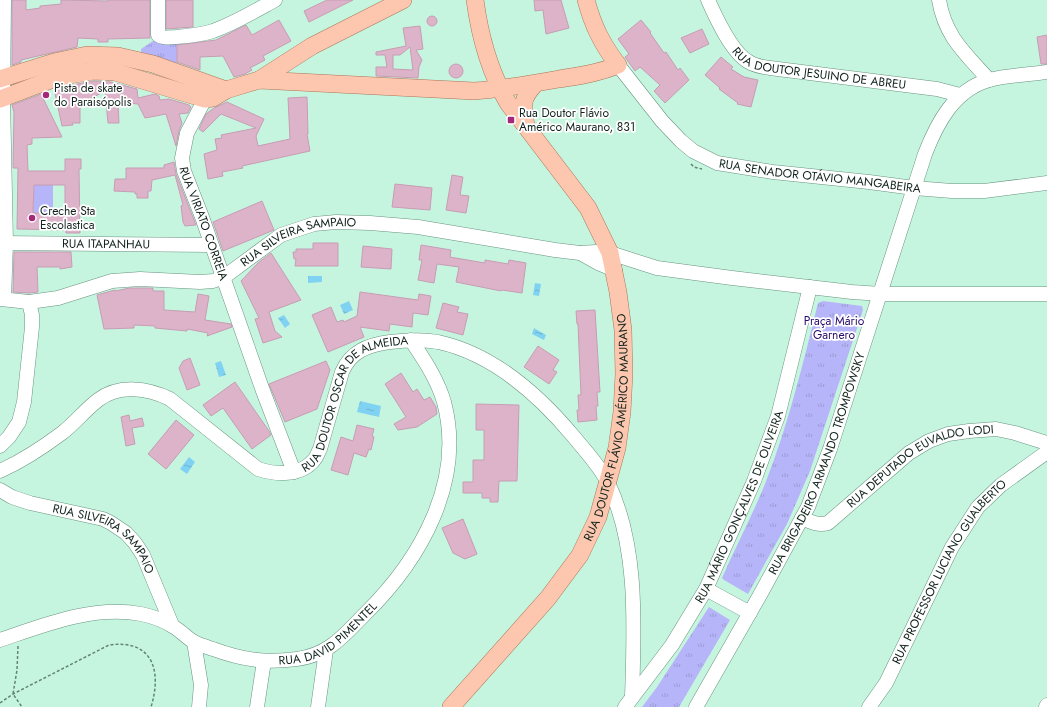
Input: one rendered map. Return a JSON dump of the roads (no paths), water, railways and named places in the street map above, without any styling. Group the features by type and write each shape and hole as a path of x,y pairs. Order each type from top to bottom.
{"main road":[{"path":"2,98 58,77 93,71 115,72 206,99 213,98 226,90 259,80 312,46 403,0"},
{"name":"RUA DOUTOR FLÁVIO AMÉRICO MAURANO","path":"452,707 548,598 580,555 598,517 617,448 622,412 624,374 623,330 615,270 610,253 588,208 508,103 500,89 484,50 475,0"},
{"name":"RUA SENADOR OTÁVIO MANGABEIRA","path":"586,0 596,32 608,51 613,68"},
{"path":"2,78 54,62 87,55 118,56 153,64 226,90"},
{"path":"259,80 474,91 535,84 613,68"},
{"path":"526,126 524,101 526,95 535,84"}],"street":[{"path":"2,299 2,48 4,0"},
{"path":"158,0 158,35 161,37 195,35 212,31 227,26 275,0"},
{"name":"RUA DOUTOR JESUINO DE ABREU","path":"708,0 733,47 740,56 756,65 936,89 960,95"},
{"path":"939,0 941,12 947,28 955,42 989,80"},
{"name":"RUA SENADOR OTÁVIO MANGABEIRA","path":"613,68 629,79 662,121 681,141 693,152 717,164 773,172 952,192 984,191 1047,183"},
{"name":"RUA BRIGADEIRO ARMANDO TROMPOWSKY","path":"696,707 750,613 808,506 830,449 925,154 934,132 950,106 960,95 972,88 989,80 1047,72"},
{"name":"RUA VIRIATO CORREIA","path":"206,99 187,133 182,158 184,171 224,277 263,391 294,472"},
{"name":"RUA SILVEIRA SAMPAIO","path":"2,299 29,302 58,298 112,281 140,279 213,282 224,277 281,235 314,224 336,222 370,222 418,227 580,253 610,253 657,268 810,287 881,294 1047,294"},
{"name":"RUA ITAPANHAU","path":"3,243 211,245"},
{"name":"RUA SILVEIRA SAMPAIO","path":"580,253 615,270"},
{"name":"RUA MÁRIO GONÇALVES DE OLIVEIRA","path":"629,702 672,645 706,589 754,481 778,416 810,287"},
{"path":"0,446 9,437 19,422 24,402 32,327 32,315 29,302"},
{"name":"RUA DOUTOR OSCAR DE ALMEIDA","path":"0,471 21,461 63,432 99,400 108,394 132,389 148,390 170,399 258,469 268,473 294,472 306,468 314,460 320,449 342,372 346,362 353,355 363,349 381,344 410,340 438,342 458,348 482,358 510,374 531,392 566,427 595,463 608,483 626,536 631,569 634,652 629,702"},
{"name":"RUA DAVID PIMENTEL","path":"0,640 40,626 74,617 97,613 141,614 172,625 194,642 230,655 253,661 298,659 317,655 326,650 340,639 381,599 417,550 441,499 449,449 444,401 432,372 410,340"},
{"name":"RUA DEPUTADO EUVALDO LODI","path":"802,518 815,524 828,523 909,453 948,434 969,430 996,429 1047,443"},
{"name":"RUA PROFESSOR LUCIANO GUALBERTO","path":"869,707 886,683 952,547 974,512 1001,485 1047,452"},
{"name":"RUA SILVEIRA SAMPAIO","path":"0,490 12,497 30,503 102,519 126,533 143,555 172,625"},
{"path":"706,589 750,613"},
{"path":"194,642 201,685 198,707"},
{"path":"318,707 326,650"},
{"path":"256,707 264,661"}],"water":[{"path":"308,276 322,276 322,282 308,283"},
{"path":"535,283 541,284 539,296 533,295"},
{"path":"349,301 353,310 344,314 340,305"},
{"path":"284,315 290,324 285,328 278,318"},
{"path":"534,328 546,335 544,340 532,334"},
{"path":"221,361 226,375 219,377 215,363"},
{"path":"360,401 381,406 379,417 357,412"},
{"path":"189,457 195,462 187,474 180,469"}],"place":[{"name":"Pista de skate do Paraisópolis","path":"46,95"},
{"name":"Rua Doutor Flávio Américo Maurano, 831","path":"511,120"},
{"name":"Creche Sta Escolastica","path":"32,218"}],"park label":[{"name":"Praça Mário Garnero","path":"834,328"}]}
